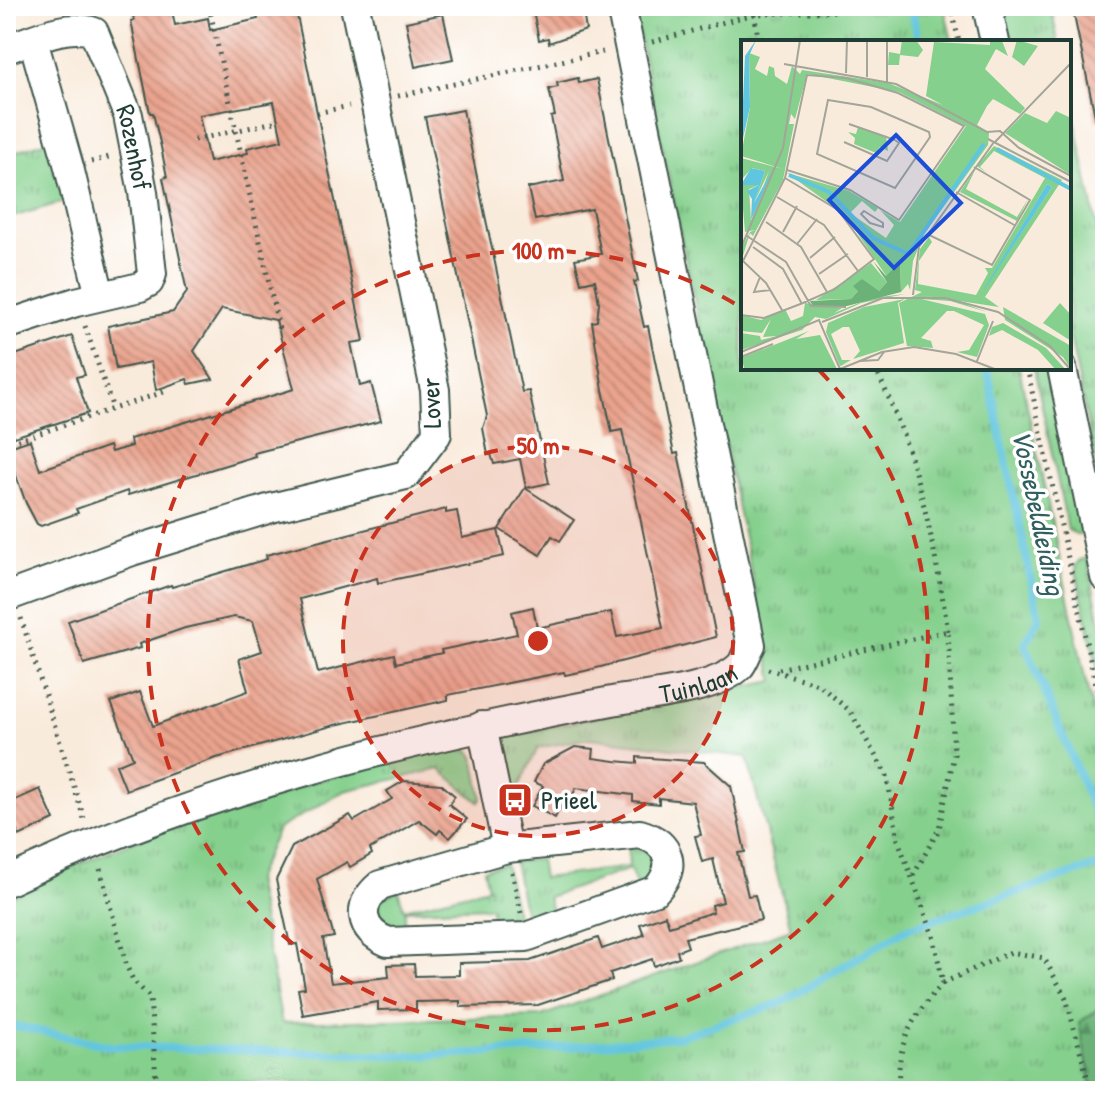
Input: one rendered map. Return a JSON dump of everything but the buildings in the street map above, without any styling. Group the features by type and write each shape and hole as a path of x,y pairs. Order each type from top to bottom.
{"street":[{"name":"Lover","path":"9,587 257,512 406,475 437,434 435,390 355,6"},
{"name":"Tuinlaan","path":"6,882 92,841 324,764 482,726 706,684 740,666 751,645 621,6"},
{"path":"987,6 995,40"},
{"name":"Rozenhof","path":"6,49 68,29 82,27 94,32 128,115 143,192 152,274 149,282 140,287 88,299 6,325"},
{"path":"33,40 69,167 88,299"},
{"path":"1062,370 1102,541 1105,577"},
{"path":"482,726 507,848"},
{"path":"640,834 655,838 666,849 670,864 666,879 656,890 526,937 388,942 374,936 365,924 362,909 368,895 380,885 507,848 640,834"}],"path":[{"path":"209,6 280,334"},
{"path":"753,6 759,40"},
{"path":"951,6 959,40"},
{"path":"375,101 691,34 754,14 839,11"},
{"path":"194,140 279,121"},
{"path":"88,299 112,406"},
{"path":"876,370 901,421 932,529 948,631 954,755 939,829 912,877"},
{"path":"1027,370 1105,729"},
{"path":"10,443 112,406 164,392"},
{"path":"9,587 92,841 127,967 133,980 150,998 155,1031 157,1091"},
{"path":"776,669 948,631"},
{"path":"740,666 776,669 818,684 850,711 887,776 898,840 933,935 943,983"},
{"path":"507,848 526,937"},
{"path":"899,1091 897,1070 904,1038 917,1011 943,983 1011,952 1044,958 1066,998 1091,1091"}],"green space":[{"path":"633,6 944,6 952,40 741,40 741,370 1019,370 1088,692 1105,752 1105,1004 1079,1023 1093,1091 462,1091 336,1082 179,1082 179,1091 6,1091 6,899 116,848 230,807 464,743 474,757 482,798 479,802 440,769 344,791 278,829 255,880 282,1023 541,1016 791,929 747,757 590,738 538,748 514,797 510,795 501,752 506,732 525,732 774,681"},
{"path":"1007,6 1051,6 1058,40 1009,40 1003,12"},
{"path":"1071,102 1105,265 1105,480 1103,473 1098,474 1071,342"},
{"path":"49,140 69,200 6,219 6,155"},
{"path":"1034,370 1048,370 1082,534 1068,530"},
{"path":"1087,558 1105,646 1105,703 1075,566"},
{"path":"637,847 651,852 659,871 637,887 630,869 548,897 553,916 527,924 514,862 540,859 543,878 629,867 628,848"},
{"path":"505,864 519,925 492,927 491,907 405,910 405,930 391,930 380,924 378,901 398,890 404,909 488,888 484,869"},
{"path":"1105,1004 1105,1091 1093,1091 1079,1023"}],"waterway":[{"name":"Vossebeldleiding","path":"911,6 919,40"},
{"name":"Vossebeldleiding","path":"987,370 1039,619 1025,644 1105,838"},
{"path":"6,1027 20,1027 110,1046 413,1056 536,1050 678,1037 781,1003 906,929 1105,863"}],"place":[{"name":"Prieel","path":"515,800"}]}
